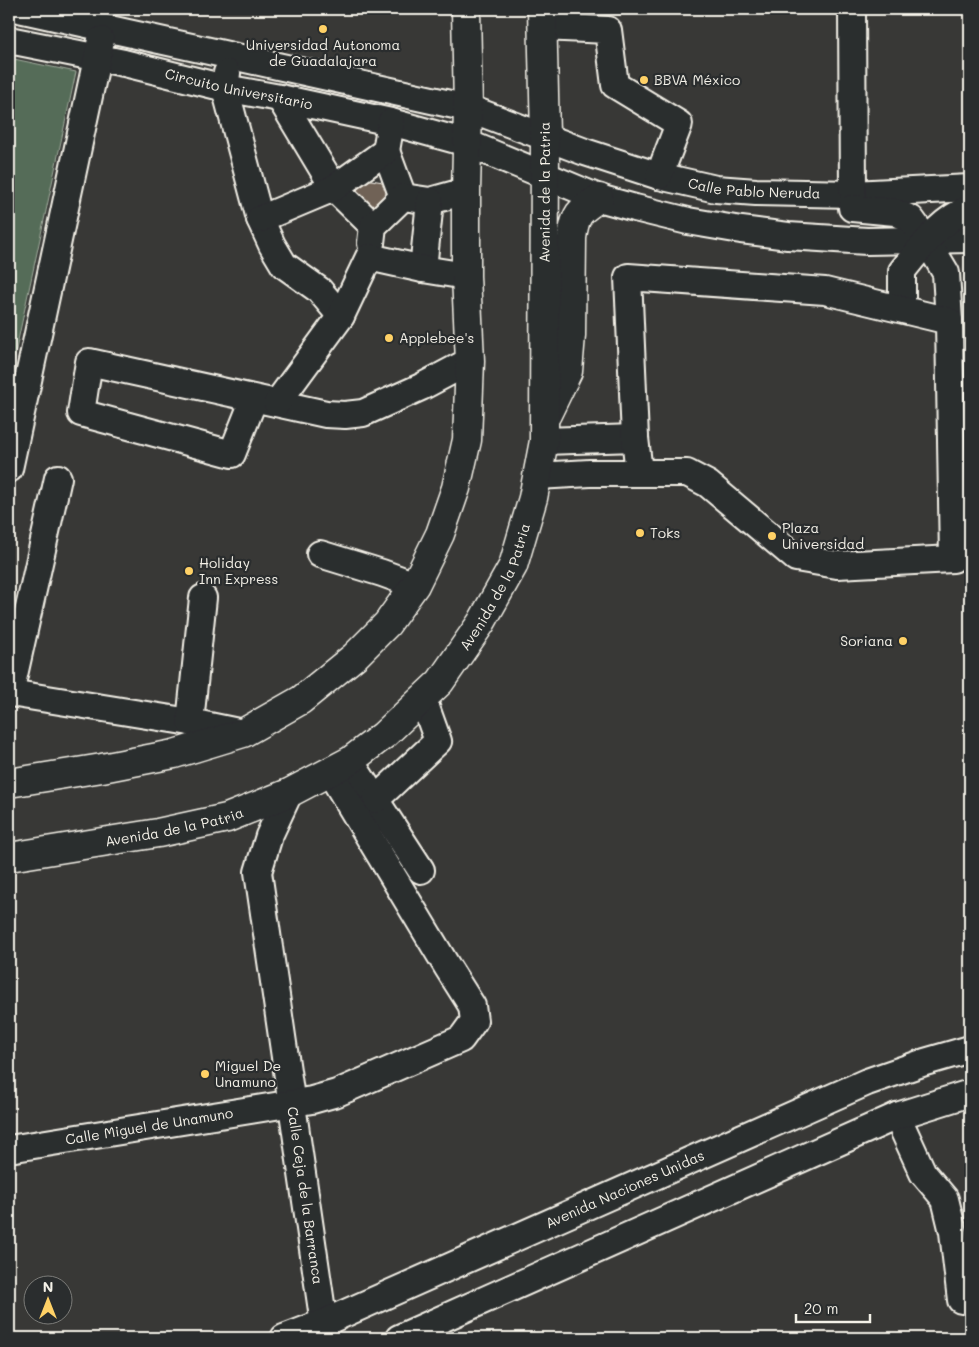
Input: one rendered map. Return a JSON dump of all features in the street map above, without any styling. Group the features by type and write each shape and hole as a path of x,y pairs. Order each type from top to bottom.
{"main road":[{"path":"9,783 174,754 243,733 300,700 355,656 387,624 415,585 440,534 456,488 466,440 470,362 466,276 468,108 466,9"},
{"name":"Avenida de la Patria","path":"9,857 158,833 226,818 289,793 340,766 384,735 440,682 481,623 513,566 533,498 544,431 545,136 542,18"},
{"path":"544,431 568,371 571,335 572,238 574,222 582,209 599,198"}],"street":[{"path":"19,9 468,108"},
{"path":"852,9 853,194"},
{"path":"542,18 608,30 615,85 679,124 659,176"},
{"path":"9,469 104,28"},
{"name":"Circuito Universitario","path":"9,40 124,63 225,88 391,122 467,143 545,176"},
{"path":"229,55 225,88 260,218 272,245 284,265 318,290 341,316"},
{"path":"280,98 334,188 373,226"},
{"name":"Calle Pablo Neruda","path":"468,108 585,152 679,182 716,189 756,192 853,194 970,188"},
{"path":"391,122 386,151 402,196"},
{"path":"260,218 334,188 386,151"},
{"path":"545,176 599,198 635,208 741,230 788,236 867,241 970,239"},
{"path":"402,196 430,201 466,191"},
{"path":"537,476 639,472 687,473 708,484 796,558 837,565 953,559 949,321 946,273 911,219 896,212 799,204 756,192"},
{"path":"402,196 373,226 369,257 341,316 266,401 232,454 80,413 89,362 266,401 326,414 345,415 363,413 390,402 470,362"},
{"path":"423,269 430,201"},
{"path":"902,309 902,271 942,224 970,208"},
{"path":"369,257 466,276"},
{"path":"639,472 635,438 628,277 825,291 949,321"},
{"path":"544,431 635,438"},
{"path":"58,478 9,696 190,722 243,733"},
{"path":"320,554 415,585"},
{"path":"190,722 203,598"},
{"path":"375,800 438,741 423,699"},
{"path":"340,766 375,800 421,870"},
{"name":"Calle Miguel de Unamuno","path":"9,1149 312,1100 337,1093 461,1038 474,1021 472,1006 424,928 340,766"},
{"name":"Calle Ceja de la Barranca","path":"289,793 269,836 258,872 324,1331"},
{"name":"Avenida Naciones Unidas","path":"284,1338 324,1331 868,1082 970,1049"},
{"path":"399,1338 897,1116 970,1093"},
{"path":"897,1116 923,1172 944,1199 953,1232 961,1300"}],"green space":[{"path":"9,58 76,72 9,382"}],"building":[{"path":"359,178 389,183 384,210 355,206"}],"place":[{"name":"Universidad Autonoma de Guadalajara","path":"323,29"},
{"name":"BBVA México","path":"644,80"},
{"name":"Applebee's","path":"389,338"},
{"name":"Toks","path":"640,533"},
{"name":"Plaza Universidad","path":"772,536"},
{"name":"Holiday Inn Express","path":"189,571"},
{"name":"Soriana","path":"903,641"},
{"name":"Miguel De Unamuno","path":"205,1074"}]}
